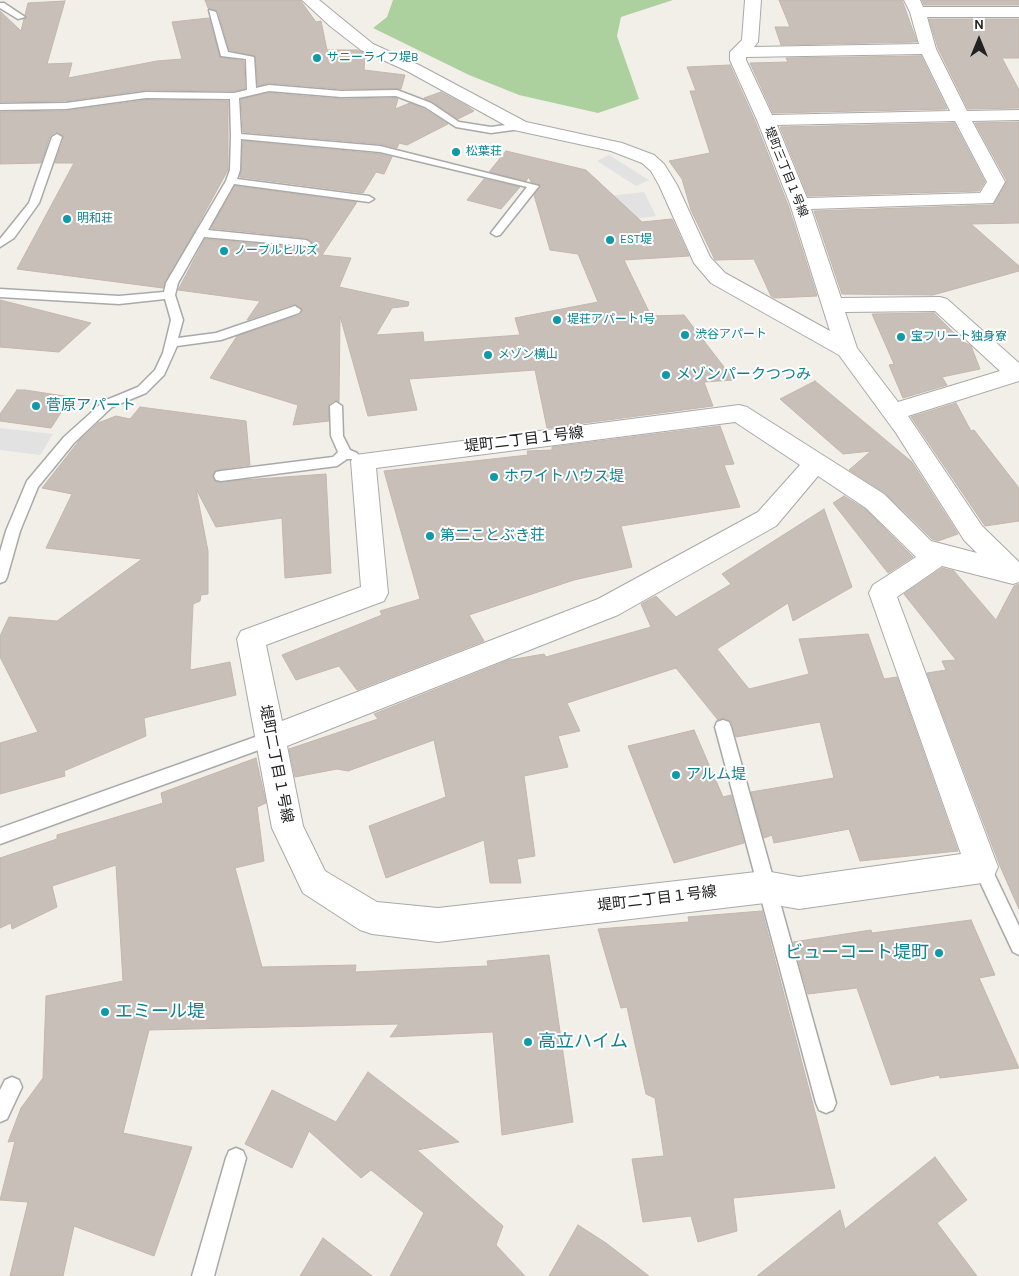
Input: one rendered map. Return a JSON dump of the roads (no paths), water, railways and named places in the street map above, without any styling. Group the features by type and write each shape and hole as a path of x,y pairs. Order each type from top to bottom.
{"street":[{"path":"310,0 334,23 367,47 413,68 520,126 596,142 648,159 658,168 668,185 701,259 718,278 847,350 894,412 973,533 1015,574"},
{"path":"738,52 750,42 753,0"},
{"path":"800,204 986,198 996,182 960,115 928,49 915,6 1019,12"},
{"path":"738,52 928,49"},
{"path":"738,52 738,60 766,120"},
{"name":"堤町三丁目１号線","path":"847,350 800,204 766,120 1019,115"},
{"path":"832,305 940,304 1017,374 894,412"},
{"name":"堤町二丁目１号線","path":"982,867 799,892 765,887 438,925 372,918 314,882 288,828 272,738 251,639 375,593 354,457 739,413 875,501 922,548 939,555 1015,574"},
{"path":"272,738 608,607 767,519 816,463"},
{"path":"939,555 882,593 982,867"}],"lane":[{"path":"6,0 0,6 21,17"},
{"path":"212,12 224,54 250,57 252,92"},
{"path":"0,107 66,106 146,95 234,96 269,88 341,94 397,93 428,105 456,124 492,130 520,126"},
{"path":"0,577 14,531 32,485 69,440 108,404 142,390 160,372 172,342 177,320 169,295 172,283 231,181 235,170 234,96"},
{"path":"236,136 380,149 534,186 496,233"},
{"path":"0,244 10,236 34,203 57,137"},
{"path":"231,181 369,199"},
{"path":"201,232 306,243"},
{"path":"0,293 119,300 169,295"},
{"path":"172,342 217,337 296,310"},
{"path":"221,476 337,461 354,457 337,436 336,406"},
{"path":"723,727 765,887 826,1103"},
{"path":"0,836 272,738"},
{"path":"982,867 1019,946"},
{"path":"0,1112 12,1087"},
{"path":"203,1276 236,1158"}],"place":[{"name":"サニーライフ堤B","path":"317,58"},
{"name":"松葉荘","path":"456,152"},
{"name":"明和荘","path":"67,219"},
{"name":"EST堤","path":"610,240"},
{"name":"ノーブルヒルズ","path":"224,251"},
{"name":"堤荘アパート1号","path":"557,320"},
{"name":"渋谷アパート","path":"685,335"},
{"name":"宝フリート独身寮","path":"901,337"},
{"name":"メゾン横山","path":"488,355"},
{"name":"メゾンパークつつみ","path":"666,375"},
{"name":"菅原アパート","path":"36,406"},
{"name":"ホワイトハウス堤","path":"494,477"},
{"name":"第二ことぶき荘","path":"430,536"},
{"name":"アルム堤","path":"676,775"},
{"name":"ビューコート堤町","path":"939,953"},
{"name":"エミール堤","path":"105,1012"},
{"name":"高立ハイム","path":"528,1042"}]}
